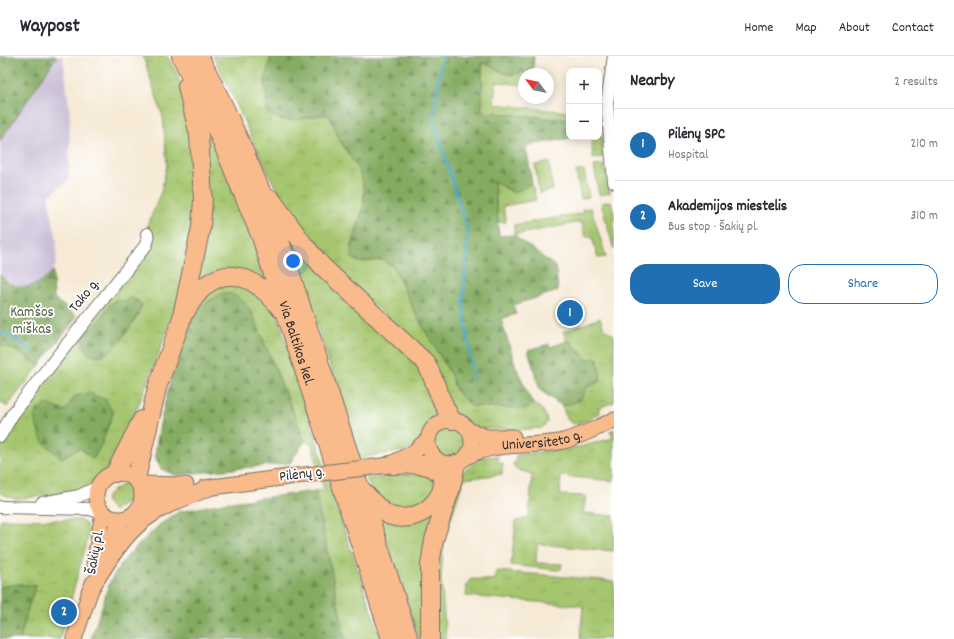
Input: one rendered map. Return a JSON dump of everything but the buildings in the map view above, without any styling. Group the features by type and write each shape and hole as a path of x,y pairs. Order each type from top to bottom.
{"highway":[{"name":"Via Baltikos kel.","path":"180,56 219,135 261,237 391,639"},
{"path":"115,473 157,388 181,321 201,226 203,198 199,134 180,56"},
{"name":"Via Baltikos kel.","path":"199,56 220,96 258,181 283,249 409,639"},
{"path":"258,181 304,246 322,266 426,364 435,381 446,411 452,420"},
{"path":"181,321 192,301 202,289 217,279 234,276 248,278 262,287 288,319"},
{"path":"138,482 157,388"},
{"path":"430,639 430,565 434,540 451,487 462,460"},
{"path":"360,488 381,510 390,516 406,518 419,515 431,507 439,496 442,485 441,476 426,466 390,465"}],"main road":[{"path":"452,420 462,423 470,431 473,444 462,460 442,463 435,459 431,454 428,439 433,427 439,423 452,420"},
{"name":"Universiteto g.","path":"470,431 486,437 507,438 567,430 614,420"},
{"name":"Universiteto g.","path":"462,460 480,449 559,442 580,435 614,420"},
{"name":"Pilėnų g.","path":"390,465 414,452 428,439"},
{"name":"Pilėnų g.","path":"141,506 155,497 215,486 390,465 428,458 435,459"},
{"path":"115,473 126,474 138,482 143,494 141,506 131,517 121,520 111,518 103,513 97,504 98,487 105,478 115,473"},
{"name":"Pilėnų g.","path":"138,482 215,486"},
{"path":"89,592 119,546 139,524 152,514 175,502 215,486"},
{"name":"Šakių pl.","path":"89,592 103,513"},
{"name":"Šakių pl.","path":"74,639 89,592 110,540 121,520"}],"street":[{"path":"614,56 607,103 614,182"},
{"name":"Tako g.","path":"0,436 12,415 40,378 146,245 148,239 147,234"},
{"path":"19,507 78,496 98,487"},
{"path":"0,507 90,509 103,513"}],"shaded area":[{"path":"57,56 63,56 70,115 69,179 48,197 57,241 56,263 53,271 46,280 31,287 12,285 0,275 0,141"}],"green space":[{"path":"0,56 57,56 0,141"},
{"path":"143,56 167,56 177,74 187,104 194,133 194,235 179,299 116,460 85,491 15,499 0,493 0,443 10,425 152,238 152,231 147,227 161,192 167,165 163,117","holes":["139,314 126,331 88,330 98,322","47,404 65,411 113,413 101,445 93,459 80,448"]},
{"path":"213,56 271,56 265,80 296,120 324,115 330,116 342,144 356,163 363,182 364,204 351,249 358,262 383,260 394,267 415,313 450,373 456,391 526,409 533,404 545,413 547,423 542,428 515,430 476,428 451,410 437,369 427,351 339,273 308,239 295,221 262,161"},
{"path":"271,56 534,56 533,68 518,68 518,73 516,74 501,72 482,62 482,112 566,120 566,139 526,146 532,183 514,193 494,181 499,236 514,235 556,267 558,291 513,305 516,314 501,319 516,367 533,404 527,409 471,406 456,391 450,373 415,313 394,267 382,260 358,262 352,258 354,237 363,211 364,187 359,172 339,138 330,116 315,115 292,120 276,118 267,112 265,80"},
{"path":"482,62 501,72 512,74 518,73 518,84 496,82 494,104 566,112 566,120 482,112"},
{"path":"201,113 250,233 268,284 343,526 381,639 345,639 315,491 324,490 312,444 305,441 252,313 178,354 185,329"},
{"path":"591,140 602,140 603,157 593,159"},
{"path":"549,162 553,190 539,193 535,165"},
{"path":"604,165 610,193 599,195 594,166"},
{"path":"584,170 589,197 581,199 576,171"},
{"path":"494,181 514,193 532,183 536,200 503,206 506,222 498,222"},
{"path":"611,201 614,214 614,250 601,203"},
{"path":"591,208 606,257 598,258 592,237 586,237 581,222 514,235 514,225 583,213 582,209"},
{"path":"286,230 422,367 437,407 437,415 415,446 405,451 364,457 371,479 395,475 425,474 434,482 438,481 429,502 395,512 375,496 367,480"},
{"name":"Kamšos miškas","path":"53,271 54,298 77,317 39,366 16,351 0,345 0,275 11,284 24,287 35,285 45,279"},
{"path":"224,293 234,295 241,299 252,313 305,441 290,463 175,475 161,469 156,458 159,431 169,388 181,345 191,319 206,303 214,297"},
{"path":"131,297 142,305 126,334 108,353 103,355 90,355 83,343 84,335 95,326 113,301 116,299 125,302"},
{"path":"600,318 604,329 614,335 614,402 598,408 600,413 589,420 575,424 571,423 568,420 562,406 578,400 587,387 596,384 585,359 577,348 567,341 563,332"},
{"path":"567,341 571,342 586,359 598,358 601,381 587,387 581,399 562,406 540,390 528,350 549,344 550,347"},
{"path":"0,345 16,351 39,366 7,407 0,402"},
{"path":"89,393 106,400 113,413 101,445 93,459 80,448 61,458 42,441 34,418 38,409 47,404 65,411 75,396"},
{"path":"447,426 453,426 463,433 466,442 465,448 459,455 453,458 447,458 437,451 434,445 434,439 441,429"},
{"path":"614,429 614,481 561,476 560,495 586,496 583,513 614,516 613,551 537,544 536,563 562,564 561,569 558,570 511,565 516,521 525,519 529,515 532,474 515,469 513,463 515,463 516,455 580,447 613,438 610,431"},
{"path":"498,456 498,462 503,463 502,474 464,479 444,538 441,579 446,639 435,639 438,544 463,472 481,457"},
{"path":"126,481 132,487 133,492 131,499 114,511 107,501 107,497"},
{"path":"315,491 345,639 91,639 111,579 128,555 159,525 178,512 223,503"},
{"path":"441,505 424,639 419,639 378,515"},
{"path":"0,520 79,520 85,523 87,527 89,534 60,639 20,639 30,601 36,586 19,584 0,587"},
{"path":"496,571 614,581 614,639 580,639 583,606 466,596 467,584 471,579 495,580"},
{"path":"19,584 36,586 30,601 20,639 0,639 0,587"}],"waterway":[{"path":"442,56 433,119 468,231 463,303 473,378"},
{"path":"0,332 18,340 33,353"}],"place":[{"name":"Pilėnų SPC","path":"570,313"},
{"name":"Akademijos miestelis","path":"64,612"}]}
